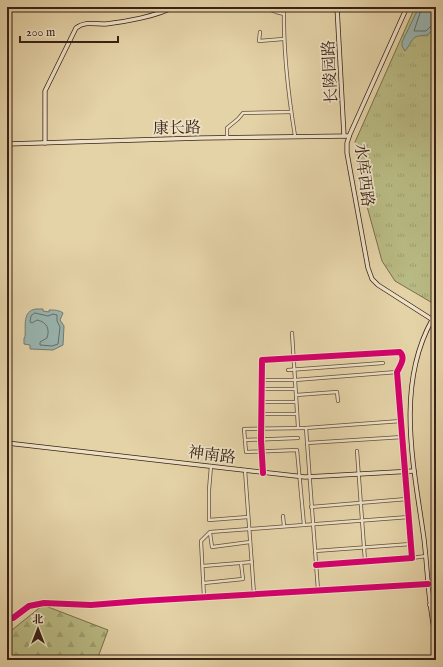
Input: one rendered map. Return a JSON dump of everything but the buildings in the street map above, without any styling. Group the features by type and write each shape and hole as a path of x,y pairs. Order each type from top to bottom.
{"street":[{"path":"45,143 45,91 76,28 85,23 107,24 157,14 172,7"},
{"path":"284,7 283,39 295,137"},
{"name":"长陵园路","path":"337,7 346,136"},
{"name":"水库西路","path":"407,7 346,136 347,152 370,274 378,285 434,321"},
{"path":"241,8 270,9 284,14"},
{"path":"260,32 259,41 283,39"},
{"path":"227,138 227,128 243,114 291,112"},
{"name":"康长路","path":"7,144 346,136"},
{"path":"434,321 422,339 418,352 413,377 410,411 414,471 426,556 430,605 436,638"},
{"path":"292,333 298,427"},
{"path":"263,473 261,440 262,360 400,352 403,354 403,358 398,372 412,558"},
{"path":"288,370 383,364"},
{"path":"262,380 295,380 398,372"},
{"path":"262,389 295,389"},
{"path":"296,395 337,392 338,401"},
{"path":"262,402 296,402"},
{"path":"262,414 297,414"},
{"path":"304,525 297,450 246,452 244,429 306,428 401,421"},
{"path":"306,428 318,590"},
{"path":"307,443 403,437"},
{"path":"245,440 298,438"},
{"name":"神南路","path":"7,443 309,477 414,471"},
{"path":"357,451 365,561"},
{"path":"211,466 209,520 248,517"},
{"path":"245,470 254,594"},
{"path":"312,506 407,499"},
{"path":"283,516 284,526"},
{"path":"204,597 201,541 210,532 409,517"},
{"path":"210,532 212,547 250,542"},
{"path":"315,551 411,544"},
{"path":"316,565 426,556"},
{"path":"202,566 252,562"},
{"path":"204,583 243,579 241,563"},
{"path":"7,618 13,618 29,606 44,603 91,605 428,584"},
{"path":"430,605 436,605"}],"green space":[{"path":"415,7 436,7 436,305 395,281 382,261 365,199 355,142"},
{"path":"43,605 108,630 97,660 7,660 7,634"}],"water":[{"path":"419,7 436,7 436,25 428,35 415,37 405,51 402,46 402,42"},
{"path":"43,309 43,311 49,312 49,310 56,310 63,313 60,320 64,326 63,345 53,350 30,349 30,345 24,344 27,316 32,310"}],"cycle path":[{"path":"263,473 261,440 262,360 400,352 402,354 401,365 397,372 412,558 316,565"},
{"path":"7,618 13,618 29,606 44,603 91,605 428,584"}]}
